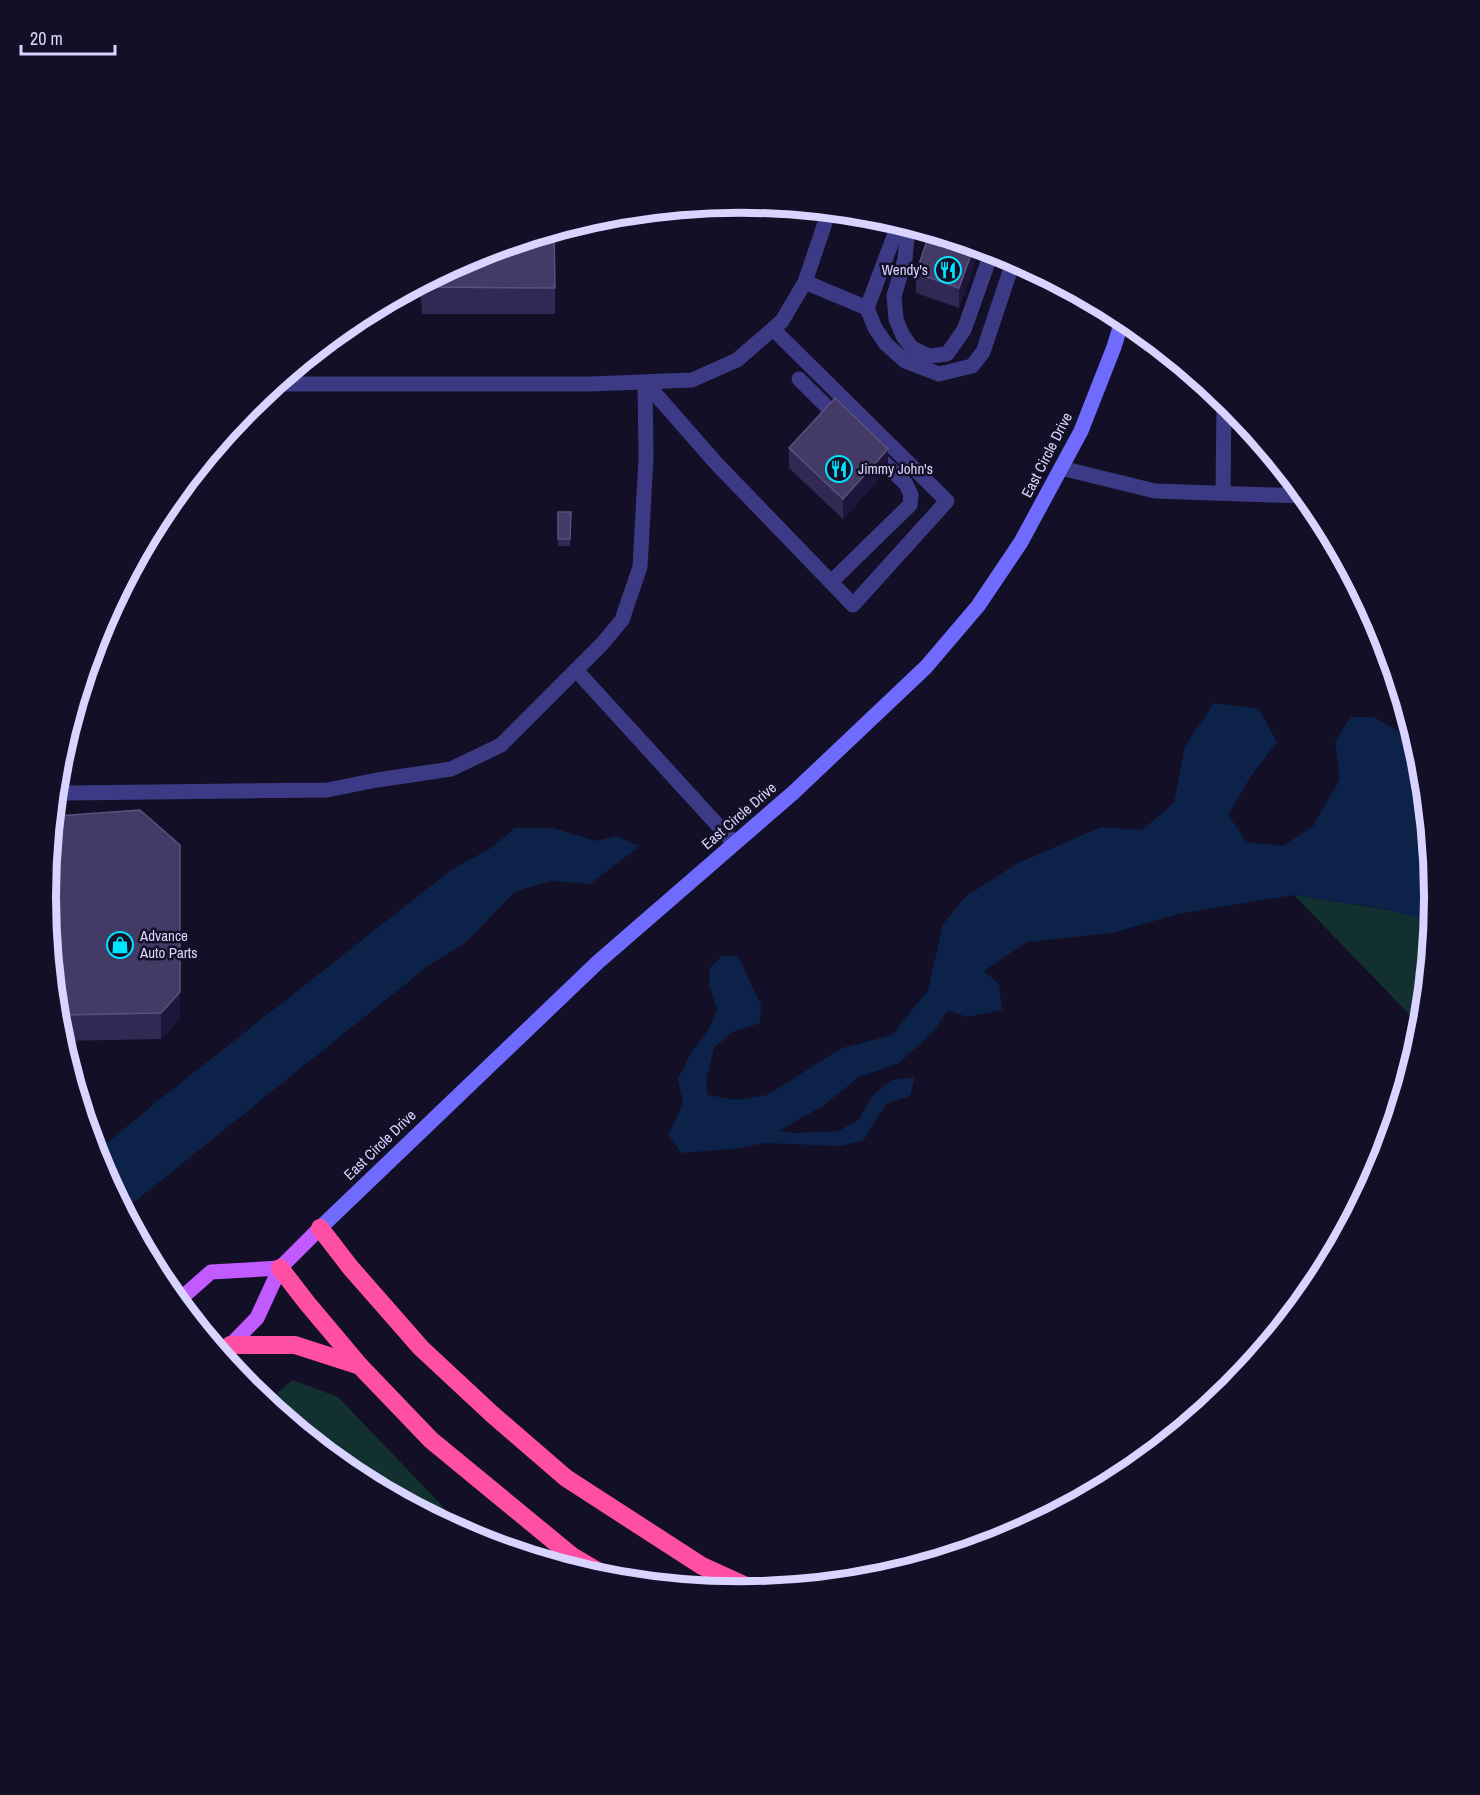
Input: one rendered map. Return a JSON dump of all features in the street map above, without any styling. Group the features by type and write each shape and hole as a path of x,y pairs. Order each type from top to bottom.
{"highway":[{"path":"321,1228 350,1267 421,1348 493,1415 566,1478 702,1566 737,1582"},
{"path":"280,1268 306,1303 360,1366 431,1440 572,1556 586,1564"},
{"path":"226,1350 295,1345 360,1366"}],"main road":[{"name":"East Circle Drive","path":"225,1350 257,1318 280,1268 321,1228"},
{"path":"184,1296 212,1272 280,1268"}],"street":[{"name":"East Circle Drive","path":"321,1228 598,962 794,792 926,667 978,606 1021,542 1081,431 1120,328"}],"lane":[{"path":"288,384 590,384 692,380 737,360 782,321 805,282 826,219"},
{"path":"896,231 867,308 875,328 886,344 905,362 939,374 972,366 983,352 1011,269"},
{"path":"907,234 905,259 894,296 896,319 903,336 912,348 929,356 947,354 964,330 989,260"},
{"path":"805,282 867,308"},
{"path":"645,382 715,462 853,605 948,501 773,329"},
{"path":"799,380 848,428"},
{"path":"64,793 327,790 451,769 501,745 602,644 622,620 640,567 645,458 645,382"},
{"path":"1223,493 1224,413"},
{"path":"831,582 910,505 911,495 906,484 865,444"},
{"path":"1061,468 1155,491 1293,495"},
{"path":"576,670 734,843"}],"green space":[{"path":"1294,895 1389,910 1424,919 1419,987 1413,1022 1408,1013"},
{"path":"293,1380 338,1397 455,1520 398,1490 360,1467 323,1441 272,1397"}],"water":[{"path":"1214,703 1259,709 1277,742 1251,776 1228,815 1247,842 1283,846 1313,826 1340,779 1335,741 1351,717 1374,717 1400,732 1403,729 1419,808 1423,853 1424,919 1389,910 1294,895 1178,914 1112,933 1027,942 984,971 999,984 1002,1010 967,1017 948,1010 933,1032 899,1063 859,1077 823,1106 779,1131 795,1133 839,1131 859,1119 873,1095 892,1080 915,1077 910,1096 886,1104 863,1141 838,1146 766,1143 732,1149 681,1153 668,1135 683,1104 678,1079 692,1051 709,1029 717,1009 709,985 710,968 722,956 738,956 761,1005 760,1023 732,1032 714,1048 706,1081 708,1095 736,1100 767,1095 842,1048 892,1035 928,990 943,924 965,897 1018,863 1101,827 1142,830 1174,803 1185,746"},
{"path":"515,828 553,828 596,841 615,836 640,846 590,884 552,881 516,891 465,943 428,966 129,1206 103,1146 451,870 491,848"}],"building":[{"path":"554,239 555,288 431,287 478,265"},
{"path":"928,239 971,253 959,288 916,273"},
{"name":"Jimmy John's","path":"835,398 888,449 843,499 789,448"},
{"path":"558,512 571,512 570,539 558,539"},
{"name":"Advance Auto Parts","path":"140,810 180,845 180,992 161,1013 66,1015 62,995 58,844 60,816"}],"place":[{"name":"Wendy's","path":"948,270"},
{"name":"Jimmy John's","path":"839,469"},
{"name":"Advance Auto Parts","path":"120,945"}]}
